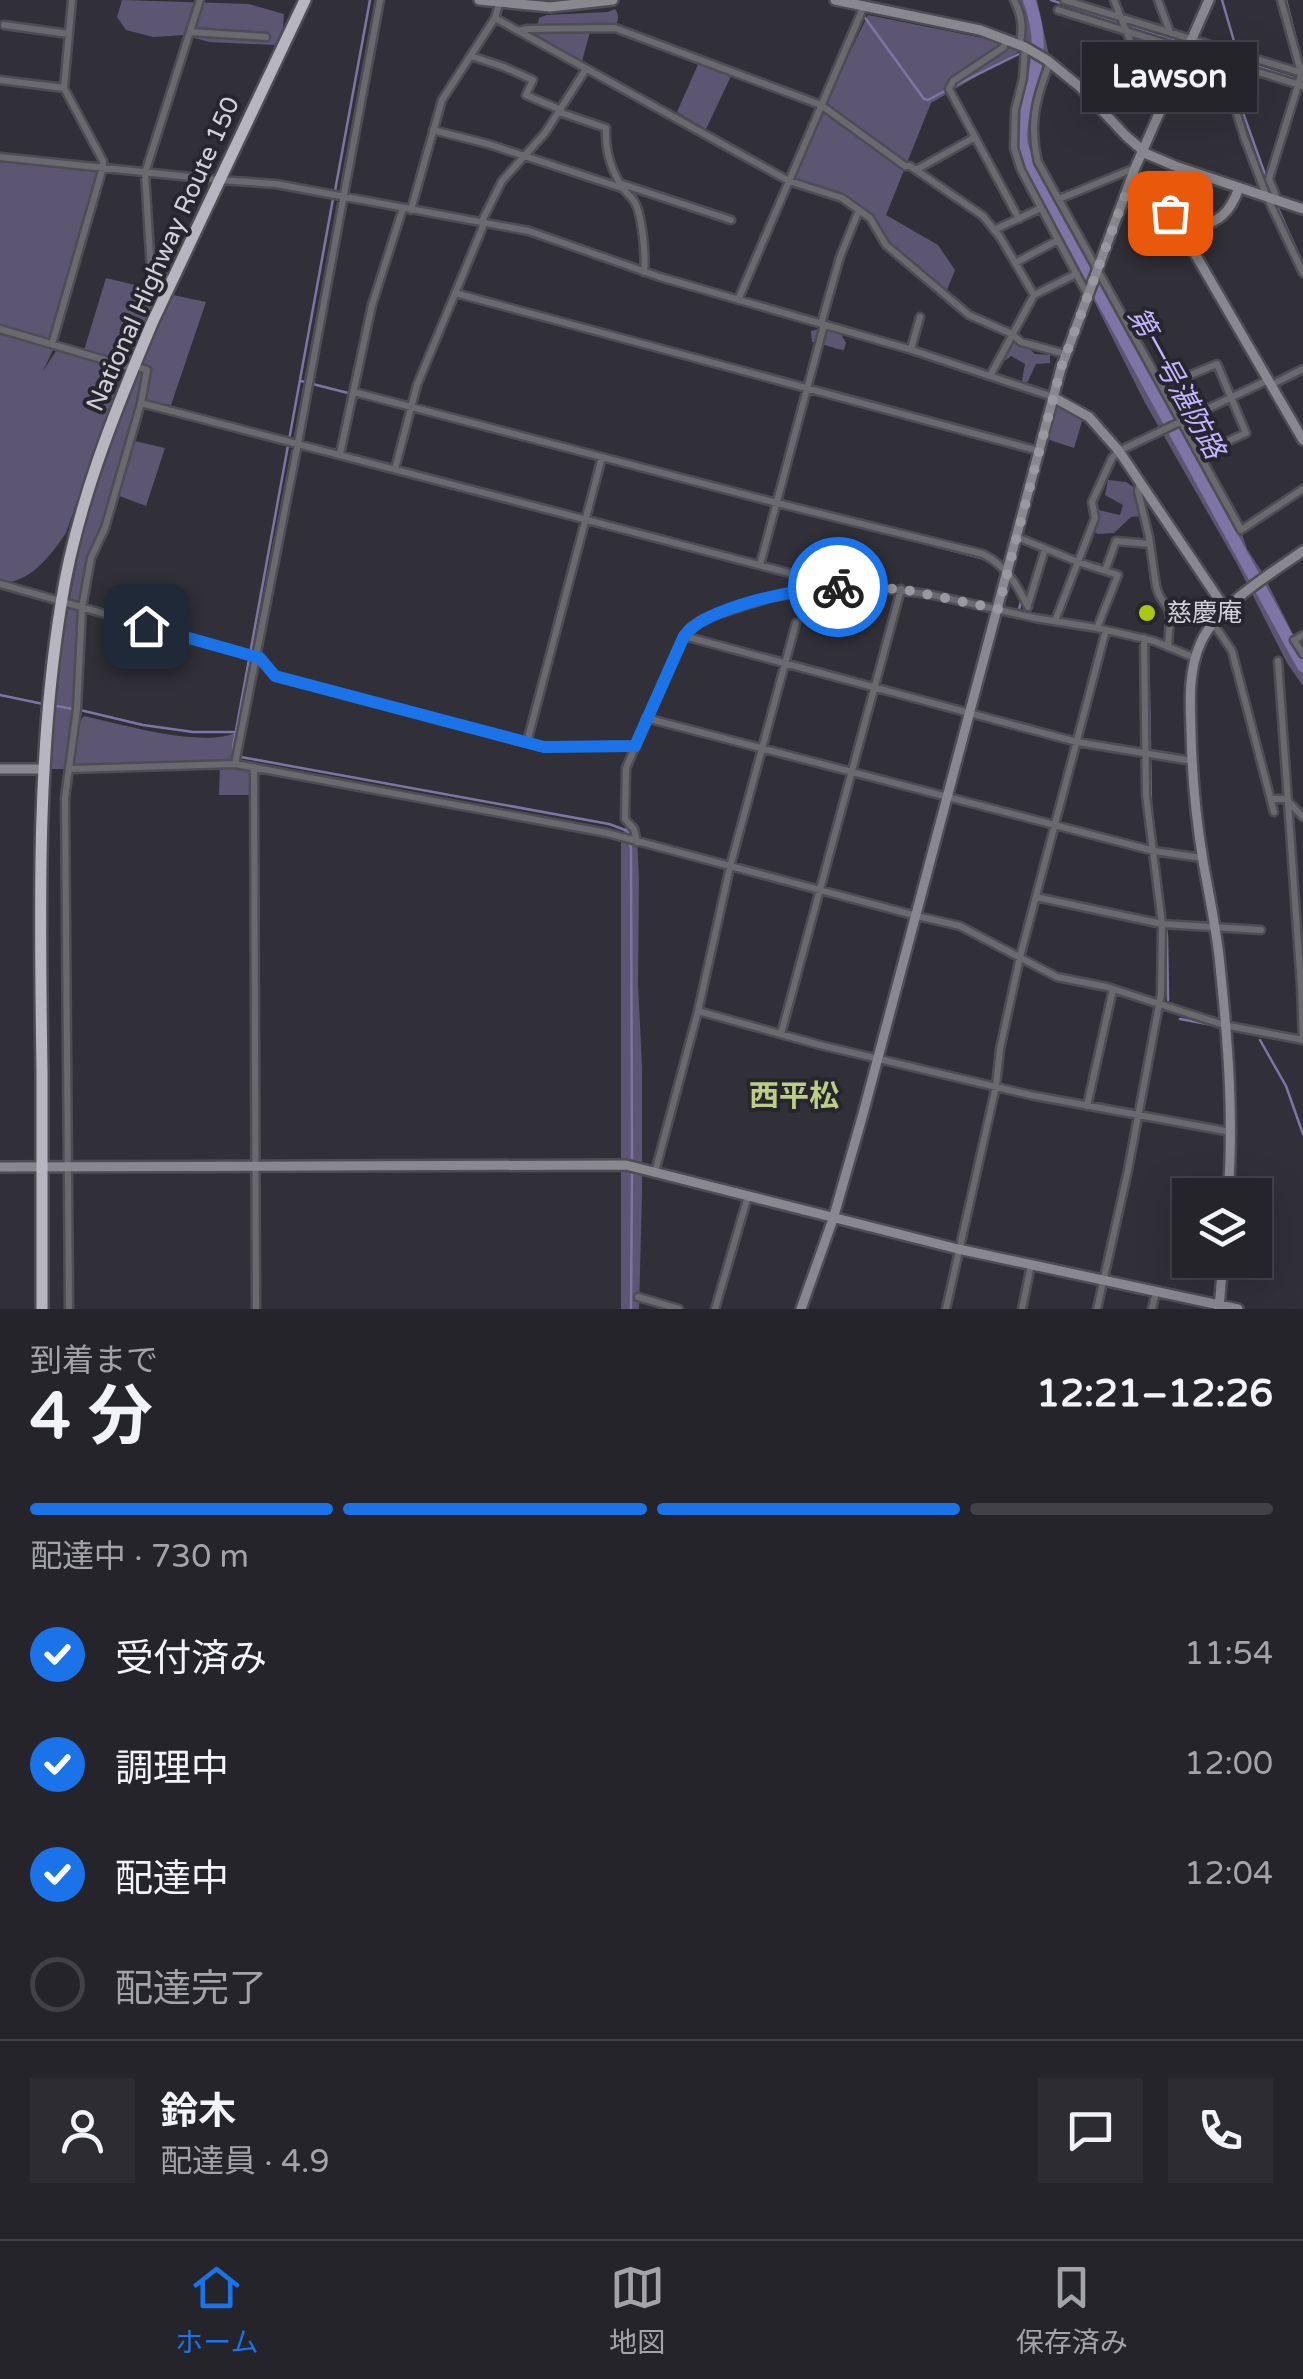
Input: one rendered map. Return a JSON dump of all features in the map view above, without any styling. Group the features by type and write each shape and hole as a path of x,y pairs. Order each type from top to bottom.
{"highway":[{"name":"National Highway Route 150","path":"42,1309 40,916 44,769 61,602 90,488 133,367 304,0"}],"street":[{"path":"52,344 104,167 64,88 72,0"},
{"path":"172,281 151,271 146,172 200,0"},
{"path":"237,757 380,0"},
{"path":"479,0 550,6 613,0"},
{"path":"836,0 980,30 1023,46 1080,87 1143,151 1175,166 1303,208"},
{"path":"1014,0 1023,27 1023,78 1015,110 1014,148 1021,170 1088,292"},
{"path":"1064,0 1170,33 1220,60 1301,86"},
{"path":"1114,0 1150,90 1170,88"},
{"path":"1158,0 1170,33"},
{"path":"801,1309 833,1219 878,1059 1066,354 1135,168 1209,0"},
{"path":"1278,200 1269,179 1301,86 1302,71 1280,0"},
{"path":"340,454 372,305 442,100 494,18 500,1"},
{"path":"738,300 864,6"},
{"path":"1058,10 1302,71"},
{"path":"494,18 789,180 842,198 870,218 886,245 969,316 1012,334 1020,342 1066,354"},
{"path":"4,25 69,34"},
{"path":"518,32 534,28 615,28 820,105 983,216 1034,295"},
{"path":"190,32 266,37"},
{"path":"1006,39 1004,47 953,80 950,88 1019,219"},
{"path":"471,56 533,80 526,94 606,128 608,160 636,203 646,252 644,272"},
{"path":"1220,60 1244,138 1303,274"},
{"path":"1048,61 1038,91 1032,131 1038,162 1241,530 1303,490"},
{"path":"395,469 417,386 502,182 560,111 586,69"},
{"path":"0,80 64,88"},
{"path":"432,130 732,220"},
{"path":"916,170 975,137"},
{"path":"0,158 276,184 529,231 644,272 910,349 1053,397 1089,416 1119,451 1226,610"},
{"path":"1059,199 1135,168"},
{"path":"1128,188 1139,181 1152,184 1303,440"},
{"path":"1184,235 1224,216 1232,207 1238,188"},
{"path":"994,230 1041,208"},
{"path":"760,566 840,258 860,210"},
{"path":"1015,263 1058,240"},
{"path":"990,376 1034,295 1076,274"},
{"path":"456,293 1039,451"},
{"path":"910,349 920,316"},
{"path":"0,329 147,370 105,528 91,558 82,608 78,700 65,798 69,1309"},
{"path":"1217,364 1232,397 1246,432 1204,453 1181,421 1166,385 1217,364"},
{"path":"1055,621 1094,518 1092,502 1112,458 1164,428 1303,369"},
{"path":"354,392 983,554 1008,572 1027,611"},
{"path":"140,403 841,587"},
{"path":"527,742 602,457"},
{"path":"1140,481 1138,491 1158,596 1168,609 1168,647"},
{"path":"946,1309 996,1086 1020,956 1101,629 1118,575 1017,537"},
{"path":"1104,571 1116,541 1150,544"},
{"path":"1027,611 1045,549"},
{"path":"1229,1178 1232,1132 1216,929 1202,858 1192,760 1190,692 1194,658 1213,623 1226,610 1303,551"},
{"path":"0,584 256,657 275,676 544,747 635,746"},
{"path":"637,842 634,829 625,819 626,768 684,636 703,619 730,609 772,597 841,587 901,589 998,609 1027,611 1168,647 1194,658"},
{"path":"781,1034 901,589"},
{"path":"1213,623 1232,651 1274,812"},
{"path":"655,1172 698,1011 730,866 796,624"},
{"path":"1303,635 1294,640 1303,654"},
{"path":"684,636 1076,742 1192,760"},
{"path":"1097,1309 1159,1004 1162,924 1146,795 1149,754 1144,641"},
{"path":"70,769 237,757 254,767 607,833 960,926 1057,977 1113,989 1224,1025 1303,1040 1278,661"},
{"path":"646,718 1055,826 1155,851 1202,858"},
{"path":"254,767 256,1309"},
{"path":"0,769 44,769"},
{"path":"1271,799 1286,799 1303,817"},
{"path":"1036,898 1162,924 1261,930"},
{"path":"1087,1106 1113,989"},
{"path":"698,1011 996,1086 1232,1132"},
{"path":"0,1167 631,1166 958,1250 1238,1309"},
{"path":"715,1309 748,1196"},
{"path":"1022,1309 1031,1266"},
{"path":"1219,1307 1221,1278"},
{"path":"1152,1309 1156,1292"},
{"path":"638,1297 679,1309"}],"shaded area":[{"path":"122,0 249,4 284,14 283,28 275,45 209,42 184,35 153,37 126,30 117,17"},
{"path":"1015,0 1037,0 1050,60 1034,116 1038,162 1240,528 1247,549 1303,654 1303,686 1144,401 1016,155 1013,125 1025,48 1025,15"},
{"path":"615,9 615,28 591,28 582,61 527,29 534,28 539,18 547,15"},
{"path":"868,15 998,41 1020,51 931,103 886,215 938,245 955,270 947,290 886,245 870,218 842,198 789,181 821,105 882,147 826,102"},
{"path":"700,60 733,72 706,129 677,112"},
{"path":"0,157 98,170 49,336 53,350 43,371 56,351 82,357 106,278 160,291 123,369 66,533 30,574 11,582 0,582"},
{"path":"173,295 206,302 171,405 137,398 119,473 130,440 165,448 146,506 114,494 91,558 82,608 80,721 84,716 184,737 222,737 237,732 233,762 74,765 75,747 70,769 45,769 46,740 86,519 117,420"},
{"path":"828,326 841,334 846,343 844,350 812,342 811,331"},
{"path":"1014,336 1035,354 1050,355 1050,363 1036,364 1025,387 1025,364 1011,356 998,366"},
{"path":"1056,405 1083,418 1074,448 1047,439"},
{"path":"1108,480 1126,482 1136,489 1141,516 1131,517 1114,533 1098,534 1093,531 1098,510 1120,515 1123,505 1105,495"},
{"path":"220,764 254,767 254,795 219,795"},
{"path":"627,822 637,837 639,879 639,1309 621,1309 621,840"}],"waterway":[{"path":"335,191 370,0"},
{"name":"第一号湛防路","path":"1029,0 1037,54 1021,136 1030,168 1303,666"},
{"path":"1051,0 1121,23"},
{"path":"1222,0 1236,48"},
{"path":"1286,0 1302,63"},
{"path":"863,15 924,99 945,91"},
{"path":"1128,25 1303,81"},
{"path":"952,87 1021,53"},
{"path":"1226,65 1267,180"},
{"path":"235,752 333,199"},
{"path":"1275,202 1303,264"},
{"path":"301,381 352,394"},
{"path":"862,527 985,559"},
{"path":"1021,601 1017,618 1027,619"},
{"path":"1080,628 1101,632"},
{"path":"1109,634 1140,641"},
{"path":"1148,644 1150,750"},
{"path":"0,695 43,704"},
{"path":"51,705 73,709"},
{"path":"80,710 143,725 193,732 235,732"},
{"path":"241,757 609,824 628,831 632,1163"},
{"path":"1150,758 1151,805 1167,937 1168,1000"},
{"path":"1180,1019 1218,1026"},
{"path":"1260,1040 1286,1086 1303,1134"},
{"path":"631,1309 632,1171"}],"way so far":[{"path":"838,587 901,589 998,609 1061,368 1128,188 1139,181 1152,184 1170,213"}],"place":[{"name":"Lawson","path":"1170,213"},
{"name":"慈慶庵","path":"1147,613"}],"district":[{"name":"西平松","path":"794,1096"}],"route":[{"path":"146,626 260,658 275,676 544,747 635,746 691,627 730,609 772,597 838,587"}]}
